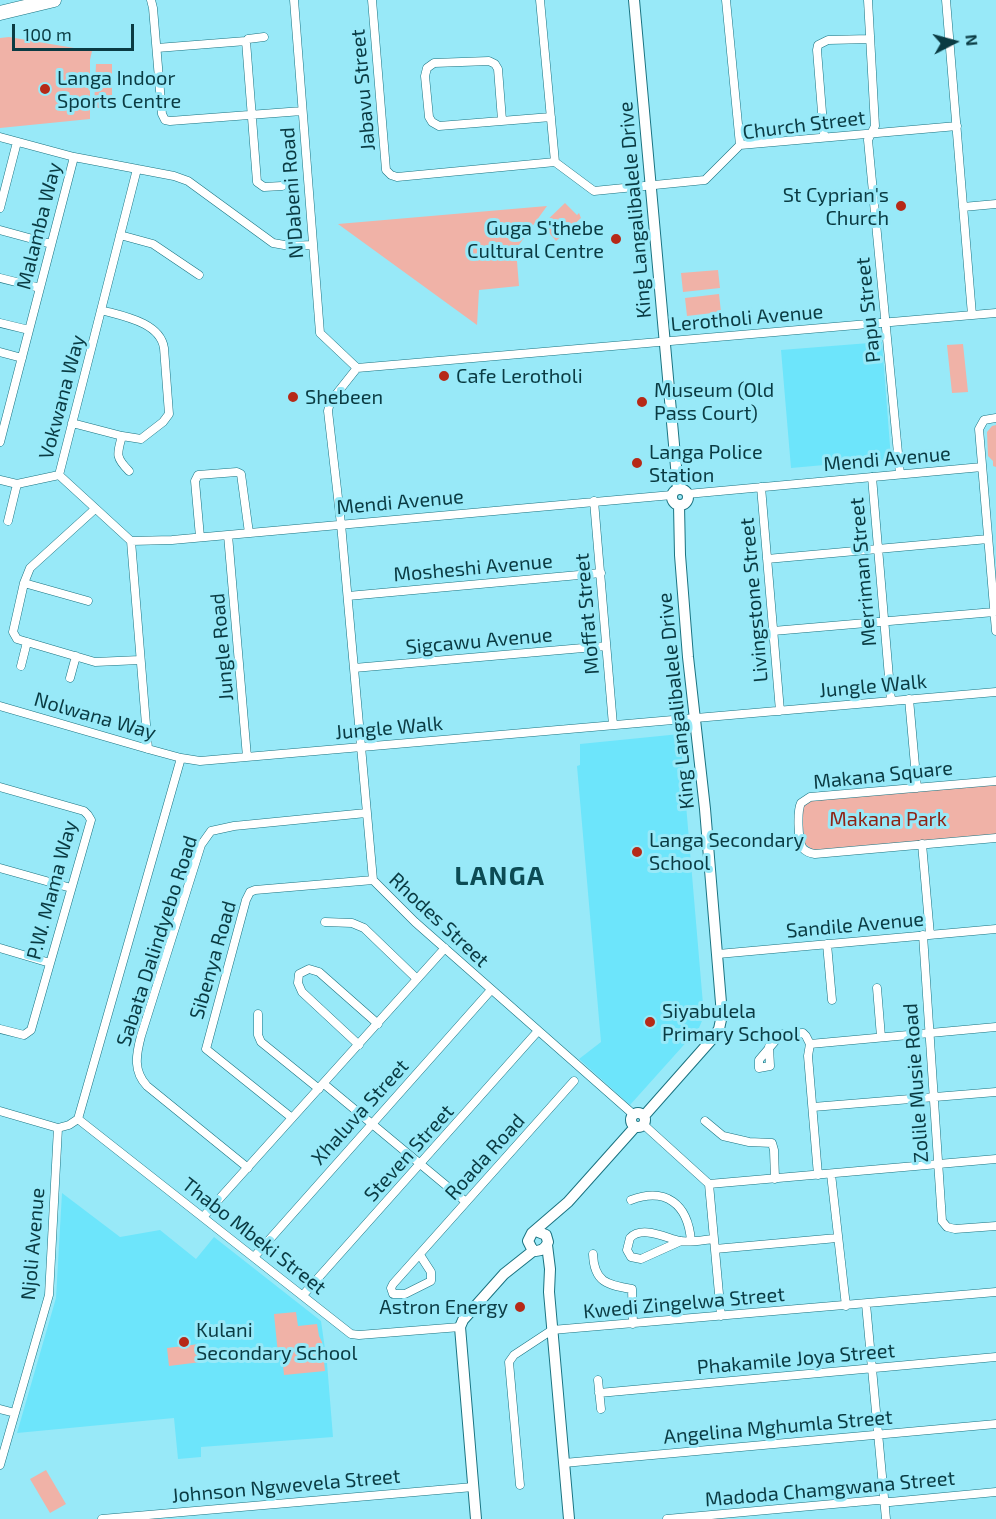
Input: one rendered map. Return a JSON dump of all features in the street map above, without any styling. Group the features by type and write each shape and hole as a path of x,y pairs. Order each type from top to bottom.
{"highway":[{"path":"0,13 54,0"}],"street":[{"path":"151,0 162,114 165,120 302,111"},
{"name":"N'Dabeni Road","path":"294,0 320,333 357,368"},
{"name":"Jabavu Street","path":"372,0 386,170 391,175 397,177 555,162"},
{"path":"540,0 555,162"},
{"name":"King Langalibalele Drive","path":"568,1203 539,1245 532,1233 537,1231 559,1208 568,1203 711,1041 719,1029 722,1008 680,555 679,505 686,501 679,493 634,0"},
{"path":"726,0 740,145"},
{"name":"Papu Street","path":"868,0 875,126 868,140 900,474"},
{"path":"946,0 972,315"},
{"path":"157,48 246,41 264,37"},
{"path":"824,137 818,45 828,40 870,39"},
{"path":"246,41 257,182 262,187 282,186"},
{"path":"502,120 498,69 495,64 489,61 434,63 427,68 425,76 429,117 432,122 443,126 551,117"},
{"name":"Church Street","path":"555,162 594,191 651,187 705,180 740,145 957,126"},
{"name":"Malamba Way","path":"0,137 74,157 174,176 188,181 273,243 290,246 312,245"},
{"path":"0,208 17,142"},
{"name":"Malamba Way","path":"0,442 2,424 22,358 74,157"},
{"name":"Vokwana Way","path":"130,541 59,474 137,169"},
{"path":"963,207 996,204"},
{"path":"0,230 51,244"},
{"path":"120,236 153,244 199,275"},
{"path":"0,278 40,288"},
{"path":"72,423 137,439 145,438 164,422 169,414 163,341 141,323 101,310"},
{"name":"Lerotholi Avenue","path":"357,368 996,313"},
{"path":"0,323 29,330"},
{"path":"0,352 22,358"},
{"name":"Rhodes Street","path":"357,368 330,402 328,411 348,596 373,880 491,990 709,1184"},
{"path":"996,418 984,420 978,429 996,631"},
{"path":"122,436 118,458 129,471"},
{"name":"Mendi Avenue","path":"130,541 228,535 982,466"},
{"path":"200,537 195,481 198,475 206,474 237,472 241,474 249,533"},
{"path":"0,480 17,484 59,474"},
{"name":"Merriman Street","path":"872,477 891,701"},
{"path":"8,521 17,484"},
{"name":"Livingstone Street","path":"761,487 780,711"},
{"name":"Moffat Street","path":"594,501 613,725"},
{"path":"95,509 34,564 24,583 13,632 17,639 101,663 140,660"},
{"name":"Jungle Road","path":"228,535 247,757"},
{"path":"767,559 988,539"},
{"path":"130,541 148,749"},
{"name":"Mosheshi Avenue","path":"348,596 601,573"},
{"path":"24,583 88,601"},
{"path":"773,631 994,612"},
{"path":"21,666 27,642"},
{"name":"Sigcawu Avenue","path":"354,668 606,646"},
{"path":"70,678 76,656"},
{"name":"Jungle Walk","path":"181,758 200,761 996,692"},
{"path":"909,699 917,788"},
{"name":"Nolwana Way","path":"0,706 181,758"},
{"path":"0,1111 58,1128 78,1119 181,758"},
{"name":"Makana Square","path":"996,781 808,798 799,806 801,845 811,853 996,838"},
{"name":"P.W. Mama Way","path":"0,787 79,810 88,815 90,823 29,1033 20,1035 0,1029"},
{"name":"Sabata Dalindyebo Road","path":"248,1168 147,1086 136,1067 141,1036 201,845 211,831 234,826 366,813"},
{"name":"Zolile Musie Road","path":"922,844 929,1032 942,1221 946,1227 955,1229 996,1226"},
{"path":"0,868 71,888"},
{"name":"Sibenya Road","path":"292,1118 206,1049 246,900 249,892 255,890 373,880"},
{"path":"325,922 346,922 364,928 417,979"},
{"name":"Sandile Avenue","path":"718,954 996,929"},
{"path":"827,944 832,1000"},
{"path":"0,948 50,963"},
{"path":"203,1217 445,948"},
{"path":"359,1045 302,992 298,984 299,974 309,969 319,972 378,1024"},
{"path":"877,988 880,1037"},
{"name":"Xhaluva Street","path":"254,1257 491,990"},
{"path":"258,1014 258,1035 261,1042 372,1123 466,1202"},
{"path":"810,1044 996,1027"},
{"name":"Steven Street","path":"303,1295 538,1031"},
{"path":"769,1047 778,1036 789,1033 804,1034 810,1044 808,1056 818,1175"},
{"name":"Roada Road","path":"420,1255 431,1272 431,1281 405,1294 393,1293 393,1284 574,1081"},
{"path":"813,1107 996,1092"},
{"name":"Thabo Mbeki Street","path":"78,1119 346,1331 354,1335 460,1327"},
{"path":"705,1121 723,1136 749,1142 772,1143 775,1179"},
{"name":"Njoli Avenue","path":"0,1465 49,1295 58,1128"},
{"path":"721,1316 709,1184 996,1159"},
{"path":"831,1174 846,1306"},
{"path":"631,1200 652,1195 662,1196 679,1206 687,1218 691,1241"},
{"path":"681,1241 641,1259 631,1257 627,1250 630,1239 639,1233 661,1235 681,1241 714,1239"},
{"path":"715,1249 837,1238"},
{"path":"476,1519 460,1327 463,1320 504,1274 507,1266 539,1245 549,1292 569,1519"},
{"path":"593,1254 595,1271 602,1280 613,1286 632,1289 633,1324"},
{"name":"Kwedi Zingelwa Street","path":"520,1485 509,1362 514,1355 552,1330 996,1293"},
{"path":"866,1304 886,1519"},
{"name":"Phakamile Joya Street","path":"599,1393 996,1357"},
{"path":"598,1380 601,1409"},
{"path":"0,1409 15,1413"},
{"name":"Angelina Mghumla Street","path":"564,1463 996,1424"},
{"name":"Johnson Ngwevela Street","path":"102,1519 148,1517 473,1487"},
{"name":"Madoda Chamgwana Street","path":"667,1519 996,1492"}],"shaded area":[{"path":"882,342 891,459 791,468 781,350"},
{"name":"Langa Secondary School","path":"680,734 704,1016 699,1028 630,1105 579,1059 601,1042 577,766 580,765 580,744"},
{"name":"Kulani Secondary School","path":"62,1193 120,1237 160,1230 196,1259 214,1237 321,1321 333,1437 201,1447 201,1457 178,1459 174,1418 17,1433 56,1298"}],"green space":[{"name":"Langa Indoor Sports Centre","path":"9,37 92,51 90,119 0,128 0,38"},
{"path":"96,64 112,64 112,110 94,107"},
{"path":"565,203 577,215 579,213 581,218 556,241 545,228 540,227"},
{"path":"547,206 516,249 519,286 479,290 477,325 338,224"},
{"path":"718,270 720,288 683,292 681,273"},
{"path":"719,294 721,312 687,316 685,298"},
{"path":"963,344 968,392 952,393 947,345"},
{"path":"996,425 996,467 993,466 993,461 988,456 987,432"},
{"name":"Makana Park","path":"996,784 996,835 814,851 805,844 801,812 802,806 811,800"},
{"path":"296,1312 298,1326 317,1324 322,1342 325,1371 284,1375 282,1354 278,1354 274,1314"},
{"path":"199,1344 201,1362 169,1366 167,1348"},
{"path":"46,1470 66,1504 50,1513 30,1479"}],"place":[{"name":"Langa Indoor Sports Centre","path":"45,89"},
{"name":"St Cyprian's Church","path":"901,206"},
{"name":"Guga S'thebe Cultural Centre","path":"616,239"},
{"name":"Cafe Lerotholi","path":"444,376"},
{"name":"Shebeen","path":"293,397"},
{"name":"Museum (Old Pass Court)","path":"642,402"},
{"name":"Langa Police Station","path":"637,463"},
{"name":"Langa Secondary School","path":"637,852"},
{"name":"Siyabulela Primary School","path":"650,1022"},
{"name":"Astron Energy","path":"520,1307"},
{"name":"Kulani Secondary School","path":"184,1342"}],"district":[{"name":"LANGA","path":"500,876"}]}
